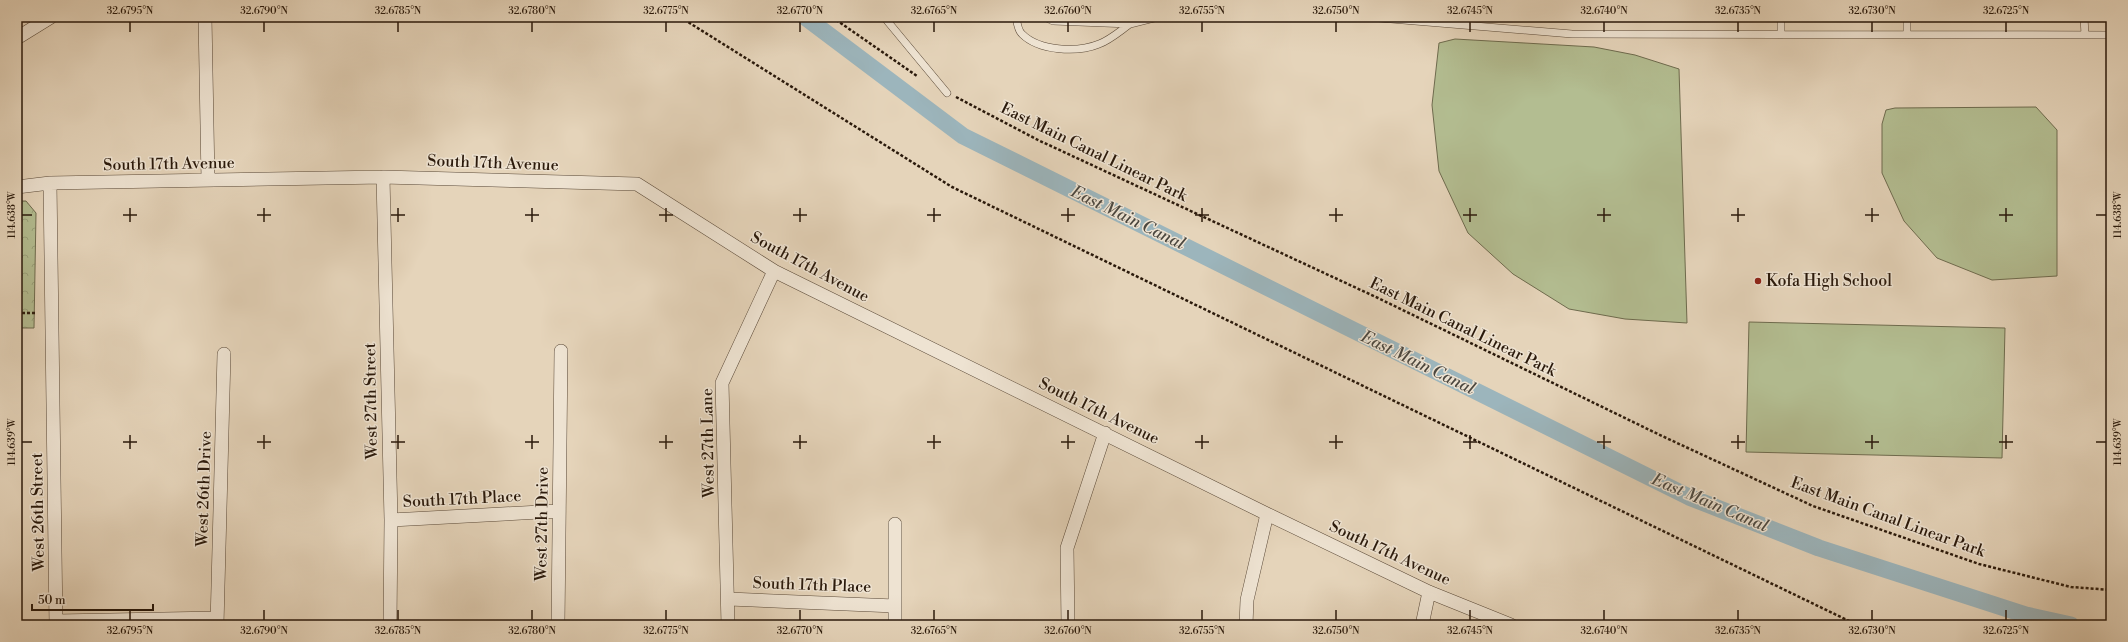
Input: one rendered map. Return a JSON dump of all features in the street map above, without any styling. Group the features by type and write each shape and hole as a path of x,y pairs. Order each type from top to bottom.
{"street":[{"path":"17,38 51,17"},
{"path":"205,17 208,180"},
{"name":"South 17th Avenue","path":"17,187 50,183 383,177 637,184 774,270 1267,514 1429,592 1511,625"},
{"name":"West 27th Street","path":"383,177 391,520 390,625"},
{"name":"West 26th Street","path":"50,183 57,623"},
{"name":"West 27th Lane","path":"728,625 729,599 722,383 774,270"},
{"name":"West 27th Drive","path":"558,625 561,351"},
{"name":"West 26th Drive","path":"217,622 224,354"},
{"path":"1068,625 1067,548 1106,433"},
{"name":"South 17th Place","path":"391,520 559,511"},
{"path":"1246,625 1247,600 1267,514"},
{"path":"895,524 895,625"},
{"path":"1422,625 1429,592"},
{"name":"South 17th Place","path":"729,599 895,606"},
{"path":"57,623 217,622"}],"lane":[{"path":"884,17 947,92"},
{"path":"1016,17 1020,33 1033,42 1053,48 1082,48 1098,45 1130,20"},
{"path":"1046,17 1054,21 1130,20 1158,17"},
{"path":"1367,17 1572,34 2111,35"},
{"path":"1781,17 1781,35"},
{"path":"1907,17 1907,35"},
{"path":"2084,17 2084,35"}],"path":[{"path":"680,17 952,187 1849,622 1867,625"},
{"path":"832,17 921,79"},
{"name":"East Main Canal Linear Park","path":"947,92 1038,140 1378,298 1662,436 1813,506 1979,564 2071,587 2111,590"},
{"path":"17,313 52,313"}],"green space":[{"path":"1455,39 1594,47 1635,55 1679,69 1687,323 1625,319 1569,309 1513,274 1468,233 1439,171 1432,105 1439,43"},
{"path":"2036,107 2057,130 2057,276 1992,280 1937,258 1904,221 1882,173 1882,124 1886,110 1895,108"},
{"path":"17,201 26,201 36,213 34,328 17,328"},
{"path":"1749,322 2005,328 2002,458 1746,452"}],"waterway":[{"name":"East Main Canal","path":"805,17 963,136 1689,497 1819,548 2026,615 2071,625"}],"place":[{"name":"Kofa High School","path":"1758,281"}]}
